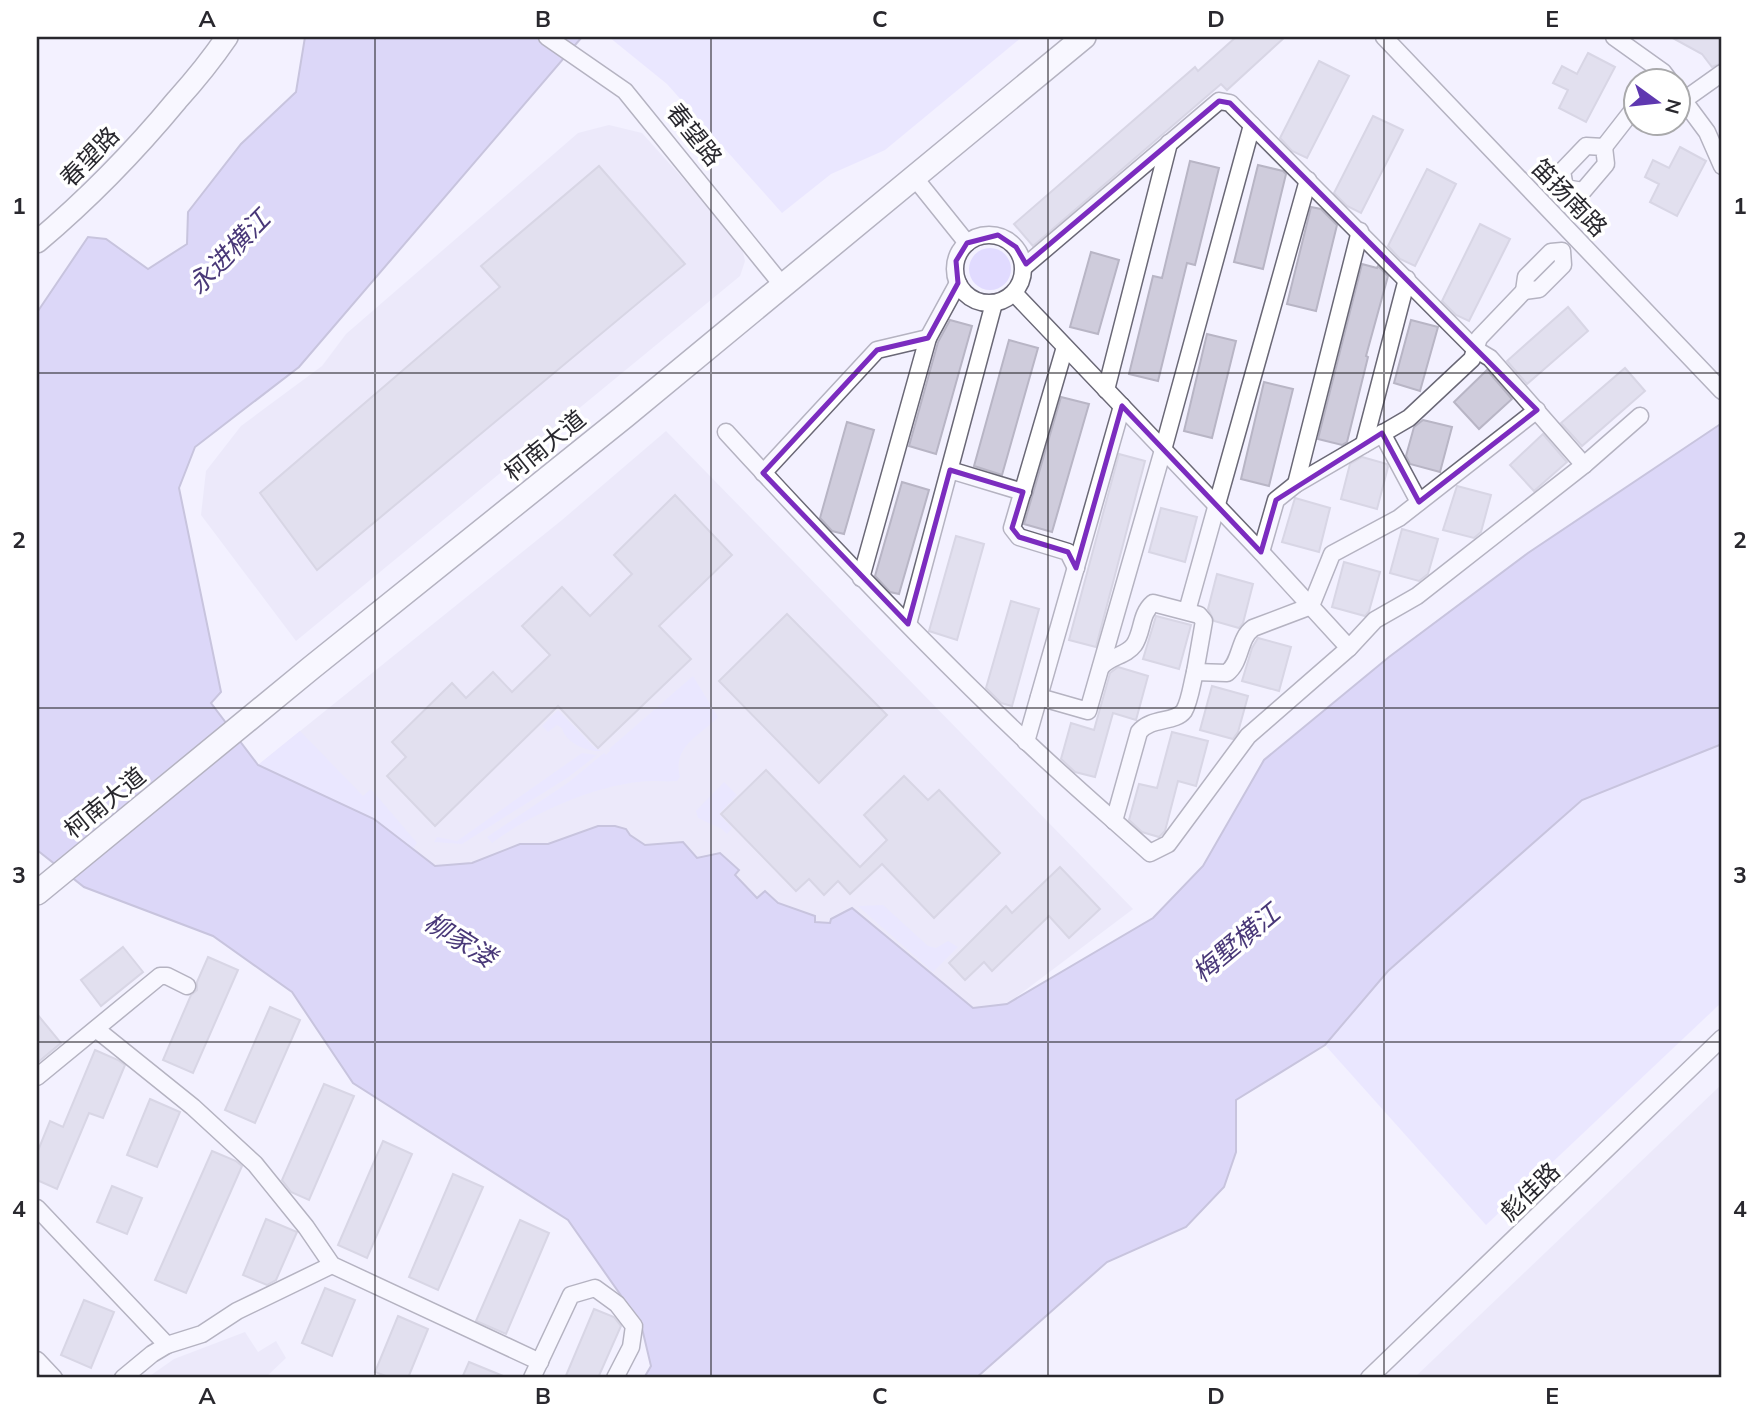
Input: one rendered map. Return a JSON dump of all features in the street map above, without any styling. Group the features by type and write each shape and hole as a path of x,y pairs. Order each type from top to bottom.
{"main road":[{"name":"柯南大道","path":"37,893 311,668 625,416 1084,37"}],"street":[{"name":"春望路","path":"37,242 80,206 148,135 216,54 227,37"},
{"name":"春望路","path":"547,37 625,91 782,286"},
{"name":"笛扬南路","path":"1384,37 1722,391"},
{"path":"1616,37 1649,66"},
{"path":"1692,90 1722,73"},
{"path":"1024,267 1219,101 1230,103 1475,349 1490,358 1584,465"},
{"path":"1692,111 1707,132 1722,166"},
{"path":"1565,188 1583,191 1606,164 1604,147 1622,124"},
{"path":"1039,697 1088,711 1252,125"},
{"path":"1106,390 1169,143"},
{"path":"1565,188 1562,171 1586,146 1604,147"},
{"path":"914,177 967,243"},
{"path":"1187,611 1308,180"},
{"path":"1546,207 1565,188"},
{"path":"1296,484 1360,231"},
{"path":"861,578 928,338 958,283 956,261 967,243 987,234 1007,240 1016,247 1024,267 1023,276 1014,293 994,303 983,303 973,299 958,283"},
{"path":"1261,552 1276,500 1296,484 1409,418 1472,359 1479,338 1524,291 1526,277 1551,251 1562,251 1576,238"},
{"path":"1364,444 1407,279"},
{"path":"1014,293 1349,648"},
{"path":"908,624 994,303"},
{"path":"763,473 877,350 928,338"},
{"path":"1065,347 1012,528 1019,537 1068,552 1076,568"},
{"path":"1026,742 1122,406"},
{"path":"1195,672 1227,673 1235,667 1246,634 1254,628 1311,606 1332,554 1399,518 1537,410"},
{"path":"726,432 861,578 1026,742 1150,853 1168,844 1248,736 1349,648 1375,620 1417,596 1584,465 1640,416"},
{"path":"1382,433 1419,502"},
{"path":"950,470 1023,492"},
{"path":"1101,667 1106,661 1129,650 1136,643 1147,609 1153,603 1199,615 1204,621 1195,672 1184,710 1177,716 1145,724 1139,732 1114,821"},
{"path":"37,1077 160,976 167,976 187,986"},
{"path":"96,1029 194,1107 255,1164 306,1227 332,1265 540,1362"},
{"name":"彪佳路","path":"1369,1378 1722,1038"},
{"path":"37,1208 167,1345"},
{"path":"124,1378 167,1345 202,1334 237,1311 332,1265"},
{"path":"531,1378 571,1295 595,1288 617,1304 634,1326 631,1347 615,1378"},
{"path":"37,1360 54,1378"}],"highlighted area":[{"path":"1219,101 1230,103 1537,410 1419,502 1382,433 1276,500 1261,552 1122,406 1076,568 1068,552 1019,537 1012,528 1023,492 950,470 908,624 763,473 877,350 928,338 958,283 956,261 967,243 998,235 1016,247 1026,264"}],"shaded area":[{"path":"609,37 1022,37 885,150 831,174 782,213 667,84"},
{"path":"609,125 642,133 741,243 745,261 740,276 296,641 201,515 206,471 241,426 322,366 346,334 578,133"},
{"path":"990,248 1005,254 1011,269 1005,284 990,290 975,284 969,269 975,254"},
{"path":"666,431 1133,909 1007,1004 973,1008 852,908 831,919 830,923 815,922 815,916 778,903 765,891 757,898 734,875 738,870 697,858 683,842 645,845 630,835 598,826 548,844 472,863 435,866 374,819 258,765 562,520"},
{"path":"693,676 718,717 684,749 680,757 680,777 677,781 629,783 608,788 546,811 492,843 487,837 569,782 604,753 606,755 609,749"},
{"path":"558,710 601,751 577,745 567,738 562,728 557,725 548,732 542,726"},
{"path":"300,731 363,796 371,789 417,843 413,849 374,819 258,765"},
{"path":"1722,744 1722,1002 1486,1225 1325,1045 1388,971 1583,800"},
{"path":"582,753 597,755 567,778 462,844 434,842 437,837 457,841"},
{"path":"724,782 737,795 719,814 732,828 727,834 698,818 696,811"},
{"path":"883,905 928,946 936,948 948,941 958,947 933,972 858,906"},
{"path":"1722,1084 1722,1378 1414,1378"},
{"path":"245,1332 258,1352 276,1341 286,1358 265,1378 147,1378 174,1359"}],"water":[{"path":"305,37 582,37 299,367 195,447 179,488 221,692 211,703 258,765 374,819 435,866 472,863 520,844 548,844 598,826 626,829 645,845 683,842 697,858 720,853 739,870 735,875 757,898 765,891 778,903 815,916 815,922 830,923 831,919 852,908 973,1008 1007,1004 1153,918 1203,866 1264,760 1389,657 1528,553 1722,423 1722,744 1582,800 1388,971 1325,1045 1236,1100 1236,1152 1224,1187 1186,1227 1107,1262 976,1378 644,1378 651,1366 641,1324 568,1220 353,1083 292,992 213,936 84,887 37,850 38,311 88,237 106,239 148,269 187,244 188,212 241,144 296,92"}],"building":[{"path":"1236,37 1285,37 1227,90 1221,84 1033,246 1014,224 1195,67 1198,71"},
{"path":"1671,37 1722,37 1722,63 1712,67 1702,54"},
{"path":"1588,53 1615,67 1586,122 1559,108 1568,90 1553,83 1562,66 1577,74"},
{"path":"1319,61 1349,76 1307,158 1292,151 1280,138"},
{"path":"1373,116 1403,130 1361,213 1347,206 1334,193"},
{"path":"1680,147 1706,161 1677,216 1650,202 1659,184 1645,177 1653,160 1669,168"},
{"path":"1190,161 1219,168 1195,265 1187,263 1158,381 1129,374 1153,276 1162,278"},
{"path":"1258,165 1286,174 1263,269 1234,262"},
{"path":"599,166 685,264 317,570 260,493 500,287 481,266"},
{"path":"1427,169 1456,184 1415,266 1400,259 1388,246"},
{"path":"1311,207 1321,209 1337,225 1316,311 1287,304"},
{"path":"1480,224 1510,239 1469,321 1456,315 1442,301"},
{"path":"1091,252 1119,260 1098,334 1070,327"},
{"path":"1362,264 1377,268 1378,266 1388,276 1366,356 1368,357 1347,442 1342,445 1318,439"},
{"path":"1568,307 1588,331 1527,384 1507,361"},
{"path":"950,320 972,326 936,454 909,446 938,342"},
{"path":"1411,320 1438,327 1420,391 1394,383"},
{"path":"1207,334 1236,341 1212,438 1184,431"},
{"path":"1009,340 1038,348 1002,475 974,466"},
{"path":"1625,368 1645,391 1582,446 1561,423"},
{"path":"1487,370 1512,399 1479,429 1454,402"},
{"path":"1264,382 1293,389 1269,486 1241,479"},
{"path":"1061,397 1089,404 1052,532 1024,524"},
{"path":"1423,420 1452,427 1440,472 1410,464 1406,456 1414,427"},
{"path":"847,422 874,430 844,534 832,531 820,518"},
{"path":"1543,434 1567,462 1534,491 1510,465"},
{"path":"1119,454 1145,461 1096,647 1069,640"},
{"path":"1362,457 1387,464 1388,467 1377,509 1341,499 1350,464"},
{"path":"902,482 929,490 899,594 890,592 875,576"},
{"path":"1457,486 1491,495 1481,532 1474,538 1443,530"},
{"path":"675,495 732,555 659,626 691,659 598,748 558,706 435,826 387,776 406,757 392,742 452,683 466,698 493,672 512,692 550,655 522,626 562,587 590,616 632,574 614,555"},
{"path":"1295,498 1330,508 1319,552 1282,542"},
{"path":"1161,508 1197,517 1185,562 1149,552"},
{"path":"1402,529 1438,539 1428,574 1419,581 1390,573"},
{"path":"956,536 984,544 957,640 929,631"},
{"path":"1344,562 1380,572 1369,611 1365,616 1332,607"},
{"path":"1217,574 1253,584 1243,623 1239,628 1214,621 1208,609"},
{"path":"1011,601 1039,609 1012,706 1001,703 986,688"},
{"path":"787,614 887,715 819,783 719,681"},
{"path":"1156,616 1191,625 1179,669 1143,659"},
{"path":"1258,638 1291,647 1279,691 1242,681 1252,648"},
{"path":"1118,667 1148,676 1136,720 1113,713 1095,777 1075,772 1061,759 1071,723 1094,730 1110,673"},
{"path":"1212,686 1248,696 1238,732 1233,739 1200,730"},
{"path":"1172,732 1208,741 1196,786 1178,781 1165,831 1159,837 1142,832 1129,820 1139,784 1157,788"},
{"path":"766,770 860,867 887,840 864,815 904,776 928,800 939,790 1000,853 934,918 882,864 850,894 838,881 824,895 809,879 796,891 721,814"},
{"path":"1060,867 1100,909 1069,938 1049,916 992,971 984,962 965,980 949,963 1006,906 1012,913"},
{"path":"123,947 143,972 101,1006 81,980"},
{"path":"208,957 238,970 193,1073 163,1060 191,995 197,990 197,982"},
{"path":"270,1007 300,1020 255,1123 225,1110"},
{"path":"37,1014 61,1043 37,1063"},
{"path":"95,1050 125,1065 103,1118 89,1113 57,1189 37,1180 37,1153 50,1121 63,1127"},
{"path":"324,1084 354,1096 309,1200 291,1192 282,1180"},
{"path":"150,1099 180,1112 157,1167 127,1155"},
{"path":"383,1141 412,1154 367,1258 338,1245"},
{"path":"212,1151 242,1166 186,1293 155,1280"},
{"path":"453,1174 483,1187 438,1290 409,1277"},
{"path":"112,1186 142,1198 127,1234 97,1222"},
{"path":"266,1219 297,1232 276,1280 267,1285 243,1275"},
{"path":"520,1220 549,1233 506,1334 476,1321"},
{"path":"325,1288 355,1300 332,1356 302,1343"},
{"path":"84,1300 114,1312 91,1368 61,1355"},
{"path":"594,1309 614,1317 621,1326 598,1378 565,1378"},
{"path":"398,1316 428,1329 408,1378 391,1378 375,1372"},
{"path":"469,1362 508,1378 462,1378"}],"water label":[{"name":"永进横江","path":"229,252"},
{"name":"柳家溇","path":"460,940"},
{"name":"梅墅横江","path":"1236,943"}]}
